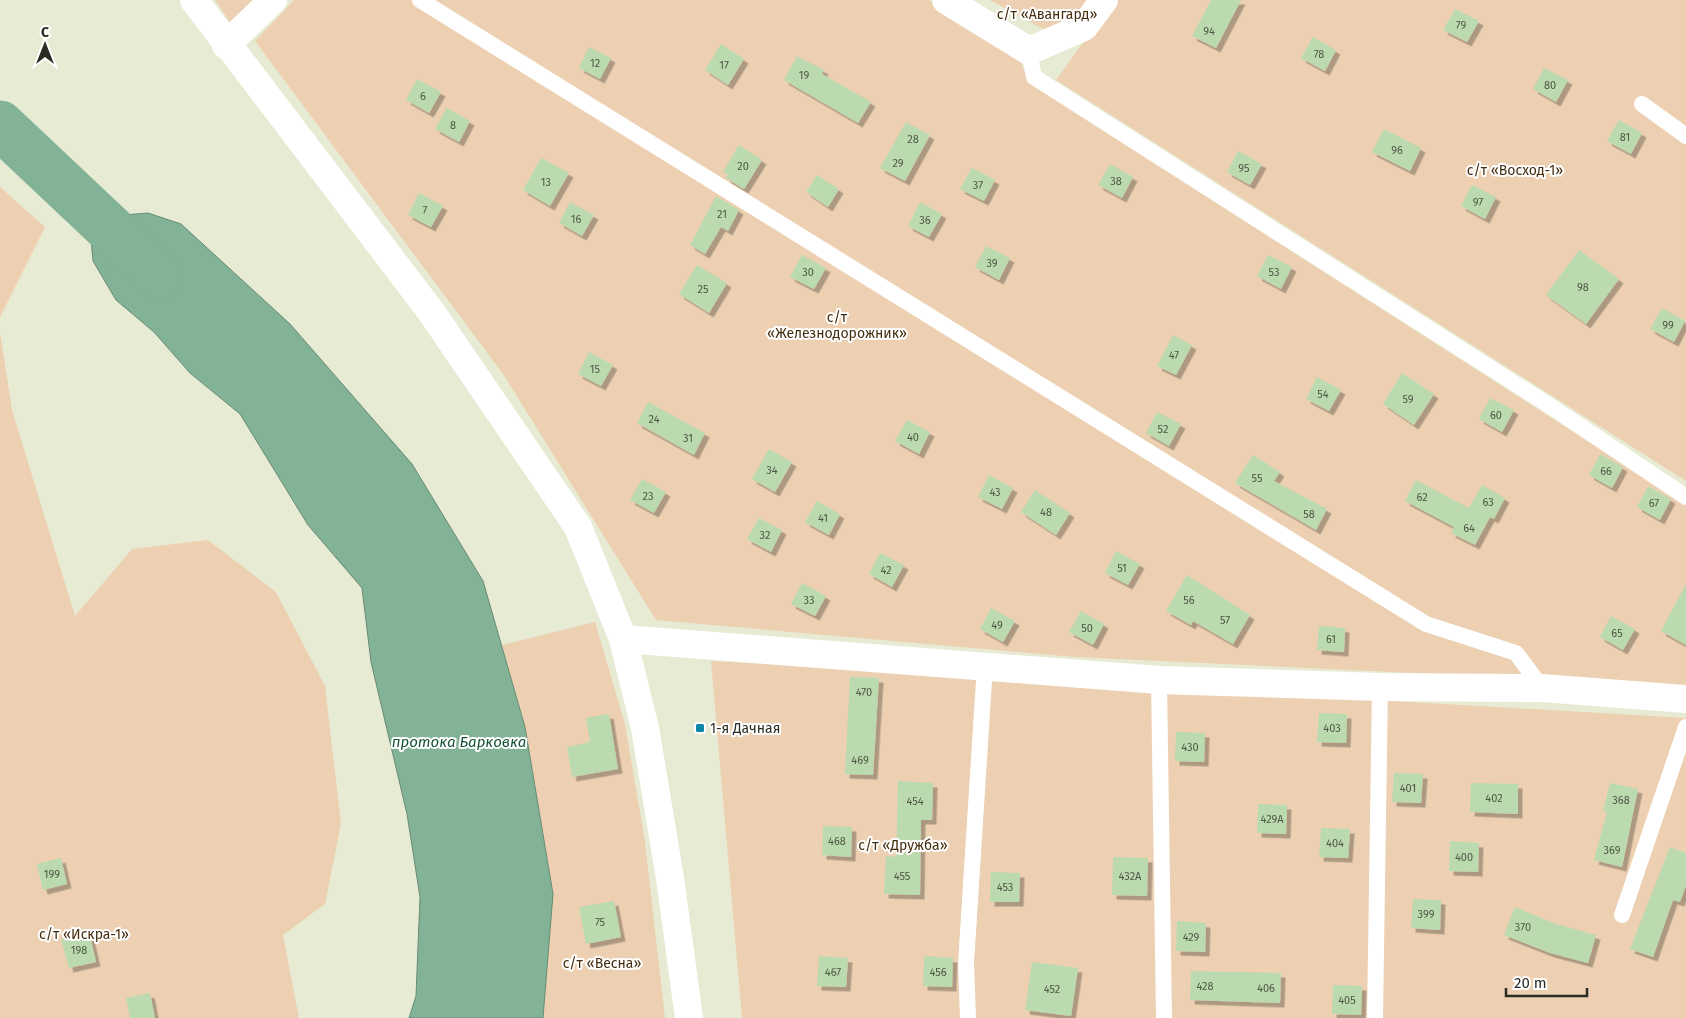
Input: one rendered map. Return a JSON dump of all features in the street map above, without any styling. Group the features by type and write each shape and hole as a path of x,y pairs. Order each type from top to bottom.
{"street":[{"path":"194,0 226,45 432,313 578,527 623,638 654,774 689,1018"},
{"path":"226,45 273,0"},
{"path":"946,0 1029,52 1084,28 1104,0"},
{"path":"623,638 1159,680 1380,687 1542,688 1686,699"}],"lane":[{"path":"420,0 1426,624 1516,653 1542,688"},
{"path":"1029,52 1034,77 1547,404 1686,497"},
{"path":"1642,104 1686,136"},
{"path":"968,1018 966,964 985,665"},
{"path":"1159,680 1164,1018"},
{"path":"1375,1018 1380,687"},
{"path":"1622,915 1686,727"}],"green space":[{"path":"215,0 253,0 230,22"},
{"name":"с/т «Железнодорожник»","path":"294,0 929,0 1019,56 1029,83 1686,504 1686,688 1519,678 1074,657 656,620 503,374 255,41"},
{"name":"с/т «Авангард»","path":"990,0 1088,0 1074,23 1045,30"},
{"name":"с/т «Восход-1»","path":"1114,0 1686,0 1686,481 1056,80"},
{"path":"0,187 45,227 0,317"},
{"name":"с/т «Искра-1»","path":"0,332 12,410 75,616 132,549 208,540 276,592 325,686 341,824 325,904 283,935 299,1018 0,1018"},
{"name":"с/т «Весна»","path":"595,622 625,724 645,842 665,1018 543,1018 553,894 525,727 502,645"},
{"name":"с/т «Дружба»","path":"711,661 1686,718 1686,1018 742,1018"}],"water":[{"name":"протока Барковка","path":"148,213 181,224 290,324 412,464 483,581 525,727 553,894 543,1018 409,1018 416,996 420,897 407,814 371,662 362,588 308,525 240,414 190,373 154,332 116,300 93,261 91,239 124,215"}],"building":[{"path":"1211,0 1241,0 1216,48 1192,36"},
{"path":"1455,9 1479,21 1467,42 1443,30"},
{"path":"1313,37 1336,50 1325,71 1301,58"},
{"path":"721,44 744,59 728,85 705,70"},
{"path":"589,47 611,58 600,79 579,68"},
{"path":"797,56 824,70 822,74 871,102 858,123 784,80"},
{"path":"1544,68 1568,80 1556,102 1533,89"},
{"path":"417,79 441,92 429,113 406,100"},
{"path":"447,108 470,121 459,142 435,129"},
{"path":"1619,120 1642,133 1631,154 1607,141"},
{"path":"906,122 930,135 905,181 880,168"},
{"path":"1384,129 1421,148 1410,171 1372,152"},
{"path":"739,145 762,160 744,189 726,178 728,175 723,172"},
{"path":"1238,151 1262,164 1250,185 1227,172"},
{"path":"541,158 569,173 550,206 523,190"},
{"path":"1110,164 1133,177 1122,198 1098,185"},
{"path":"972,168 995,180 984,201 960,189"},
{"path":"817,175 839,189 828,207 806,192"},
{"path":"1472,185 1496,197 1485,219 1461,206"},
{"path":"419,193 443,206 431,227 408,215"},
{"path":"716,196 739,210 728,231 721,227 705,254 690,245"},
{"path":"570,202 594,215 582,236 559,223"},
{"path":"920,202 942,214 929,237 908,226"},
{"path":"986,246 1010,258 999,280 975,267"},
{"path":"1579,250 1619,279 1586,324 1546,295"},
{"path":"802,255 826,268 814,289 790,277"},
{"path":"1268,255 1292,267 1281,289 1257,276"},
{"path":"697,265 727,283 709,313 679,294"},
{"path":"1662,308 1685,321 1674,342 1650,329"},
{"path":"1173,335 1192,345 1176,375 1157,366"},
{"path":"589,352 613,365 601,386 578,374"},
{"path":"1402,373 1434,394 1414,425 1383,404"},
{"path":"1317,377 1341,390 1329,411 1306,399"},
{"path":"1490,398 1514,410 1502,432 1479,419"},
{"path":"648,402 705,433 694,455 637,423"},
{"path":"1157,412 1181,424 1169,446 1146,433"},
{"path":"907,420 930,432 919,454 895,441"},
{"path":"769,449 792,462 775,492 752,479"},
{"path":"1600,454 1623,467 1612,488 1589,475"},
{"path":"1253,455 1280,472 1274,481 1327,509 1316,530 1235,483"},
{"path":"989,475 1013,488 1002,509 978,497"},
{"path":"642,479 666,492 654,513 630,500"},
{"path":"1416,480 1469,508 1482,485 1505,498 1494,519 1490,517 1475,545 1451,533 1454,527 1405,501"},
{"path":"1648,486 1671,499 1660,520 1637,507"},
{"path":"1035,490 1070,513 1056,535 1021,512"},
{"path":"817,501 840,514 829,535 805,522"},
{"path":"759,518 782,530 771,552 747,539"},
{"path":"1116,551 1140,564 1128,585 1105,573"},
{"path":"880,553 904,565 892,587 869,574"},
{"path":"1187,575 1250,615 1233,644 1193,621 1191,625 1166,611"},
{"path":"802,583 826,596 815,616 791,604"},
{"path":"1686,584 1686,645 1661,631"},
{"path":"991,608 1015,621 1003,642 980,629"},
{"path":"1081,611 1104,624 1093,645 1069,632"},
{"path":"1611,616 1635,629 1623,650 1600,637"},
{"path":"1319,626 1345,628 1344,652 1317,650"},
{"path":"850,677 879,678 873,775 845,774"},
{"path":"1319,713 1347,714 1346,743 1317,742"},
{"path":"609,714 618,769 572,777 567,747 590,742 586,718"},
{"path":"1176,732 1205,733 1204,762 1175,761"},
{"path":"1394,773 1423,774 1421,803 1392,802"},
{"path":"898,781 933,783 932,820 921,820 920,895 884,894 886,856 896,857"},
{"path":"1471,783 1518,784 1518,814 1470,812"},
{"path":"1610,783 1638,789 1622,867 1594,860 1607,812 1603,811"},
{"path":"1258,804 1287,805 1286,834 1257,833"},
{"path":"823,826 852,827 851,857 822,855"},
{"path":"1321,828 1350,829 1348,858 1319,857"},
{"path":"1450,841 1479,843 1478,872 1449,871"},
{"path":"1670,847 1686,853 1686,885 1680,902 1673,900 1653,957 1630,949"},
{"path":"1113,857 1148,858 1147,896 1112,895"},
{"path":"61,858 67,884 43,890 37,864"},
{"path":"991,872 1020,873 1019,902 990,902"},
{"path":"1413,899 1441,900 1440,930 1411,928"},
{"path":"614,901 621,937 586,944 579,907"},
{"path":"1515,907 1556,924 1596,935 1588,963 1550,953 1504,935"},
{"path":"1177,921 1206,923 1205,952 1176,951"},
{"path":"89,932 96,962 69,968 61,939"},
{"path":"819,956 848,958 846,987 817,986"},
{"path":"924,956 953,958 952,987 923,986"},
{"path":"1032,962 1078,968 1071,1016 1025,1010"},
{"path":"1191,971 1281,973 1280,1003 1190,1000"},
{"path":"1333,985 1362,986 1361,1015 1332,1014"},
{"path":"150,993 155,1018 130,1018 126,998"}],"waterway":[{"path":"0,125 158,274"}],"place":[{"name":"1-я Дачная","path":"700,728"}]}
